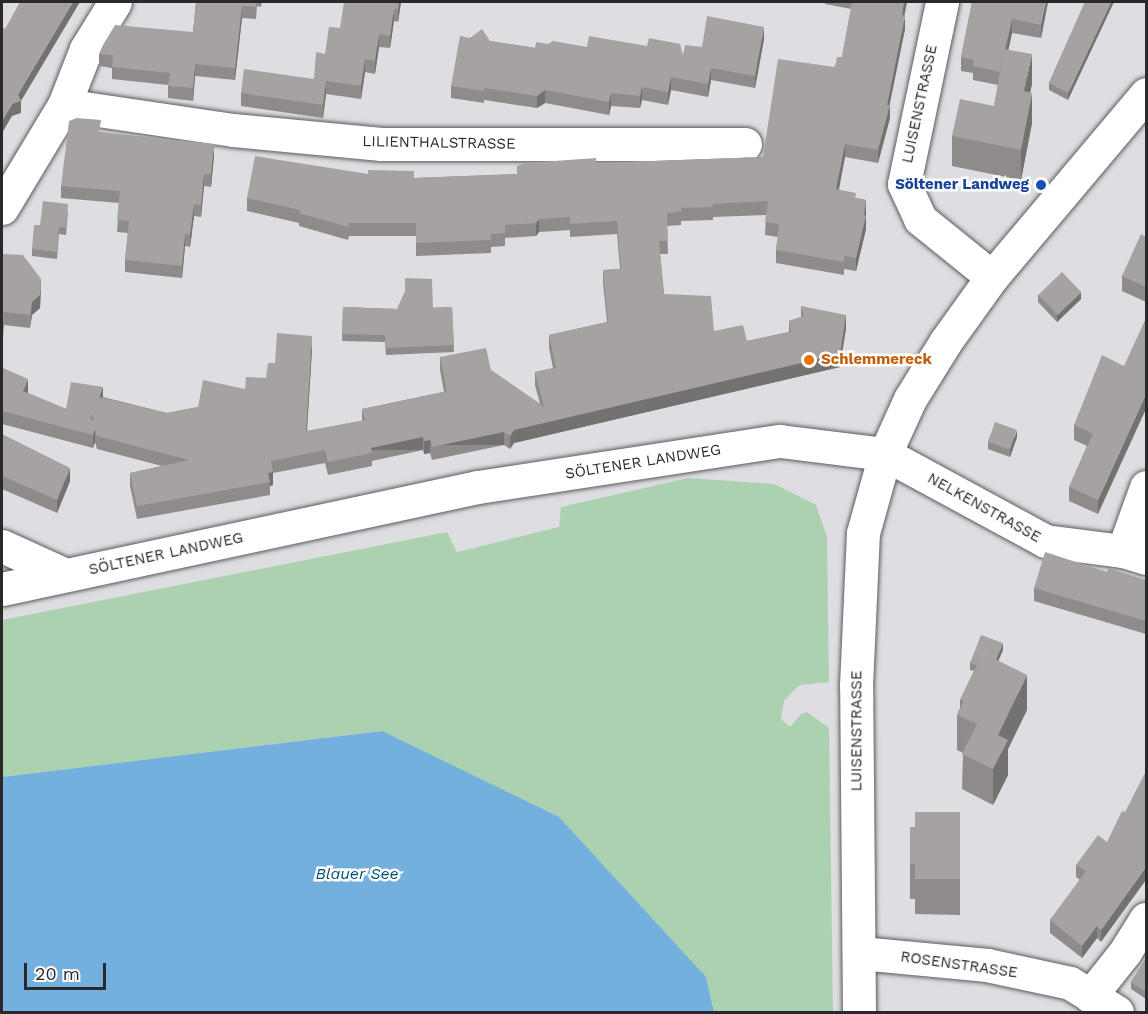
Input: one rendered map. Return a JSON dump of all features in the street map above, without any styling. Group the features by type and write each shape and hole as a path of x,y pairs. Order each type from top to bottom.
{"street":[{"path":"2,208 64,105 86,49 115,2"},
{"name":"LUISENSTRASSE","path":"942,2 904,184 920,219 992,277"},
{"path":"885,454 910,399 946,341 992,277 1146,94"},
{"name":"LILIENTHALSTRASSE","path":"64,105 233,130 381,144 745,144"},
{"name":"SÖLTENER LANDWEG","path":"2,589 478,487 780,441 885,454"},
{"name":"LUISENSTRASSE","path":"859,1012 856,686 863,533 885,454"},
{"name":"NELKENSTRASSE","path":"885,454 1045,541 1135,555 1146,487"},
{"path":"2,546 66,575"},
{"name":"ROSENSTRASSE","path":"860,953 987,965 1070,983 1104,1004 1125,952 1146,919"}],"green space":[{"path":"688,478 774,484 816,505 827,537 829,682 800,685 784,701 781,719 790,727 801,714 807,712 829,728 833,1012 714,1012 706,977 382,731 2,777 2,620 447,532 457,552 559,527 561,507"}],"water":[{"name":"Blauer See","path":"382,731 559,817 706,977 714,1012 2,1012 2,777"}],"building":[{"path":"20,2 73,2 18,94 21,101 12,104 2,121 2,27 5,29"},
{"path":"196,2 256,2 256,7 242,6 235,68 195,64 193,88 168,86 170,73 112,67 113,55 99,54 115,25 193,32"},
{"path":"344,2 399,2 398,9 394,9 390,36 379,34 375,61 365,59 361,86 326,81 323,105 241,93 244,69 314,79 316,52 325,54 329,27 340,28"},
{"path":"852,2 904,2 902,15 905,16 887,105 890,105 878,150 845,144 836,189 856,193 855,198 866,200 864,215 866,216 856,258 844,256 844,262 776,250 779,224 765,222 768,201 713,204 713,207 681,208 681,212 667,213 668,241 659,241 664,294 711,296 714,331 743,325 747,341 791,332 789,321 804,316 801,306 846,315 840,354 514,430 510,436 504,432 432,447 430,440 424,441 423,437 371,448 372,453 328,462 325,450 271,461 273,472 268,473 270,482 137,506 130,473 189,460 97,436 95,429 93,435 2,411 3,368 28,379 23,391 66,409 71,382 103,387 99,397 167,413 198,407 203,380 245,389 246,377 266,378 268,363 275,363 277,333 312,336 306,431 365,420 362,409 447,391 440,357 486,348 491,370 544,407 535,372 556,368 549,335 608,322 603,270 621,269 617,221 570,224 570,217 539,219 536,223 505,225 505,233 491,234 491,240 416,243 416,223 349,223 348,227 299,213 300,210 247,198 255,156 368,174 368,170 414,171 414,178 517,174 517,166 526,163 596,158 596,163 763,157 778,59 835,67 837,57 842,57"},
{"path":"972,2 1046,2 1041,25 1012,19 1000,72 973,66 974,60 961,57"},
{"path":"1085,2 1111,2 1068,93 1049,83"},
{"path":"707,16 764,27 755,76 711,68 708,84 671,77 668,92 642,87 640,96 611,93 609,102 545,90 537,96 484,88 484,91 451,86 460,36 470,38 482,29 490,41 535,48 536,42 548,44 553,41 587,47 589,36 647,46 649,38 680,44 683,55 685,45 702,47"},
{"path":"1004,49 1032,54 1024,91 1032,93 1021,150 952,136 960,99 994,106"},
{"path":"77,118 101,120 99,132 214,144 211,174 204,174 201,205 194,204 190,235 185,234 182,266 125,260 129,221 117,220 120,191 61,186 69,121"},
{"path":"43,201 68,204 66,228 59,227 57,252 32,249 34,225 40,225"},
{"path":"1141,234 1146,237 1146,287 1122,276"},
{"path":"2,254 23,255 41,279 40,295 32,302 30,315 4,312 3,324 2,324"},
{"path":"1062,272 1081,292 1058,315 1038,295"},
{"path":"405,278 432,279 433,308 452,307 454,345 386,348 385,335 342,334 343,307 397,309 405,291"},
{"path":"1146,318 1146,394 1098,500 1069,487 1093,434 1074,425 1102,355 1124,366"},
{"path":"995,422 1017,430 1009,450 988,442"},
{"path":"2,434 70,468 57,500 2,476"},
{"path":"1045,552 1107,572 1108,568 1146,580 1146,621 1034,588"},
{"path":"981,635 1003,643 996,660 983,653 977,665 970,663"},
{"path":"983,653 1027,675 998,735 1008,740 993,769 962,754 977,724 957,715 964,701 960,700"},
{"path":"1146,771 1146,867 1101,930 1097,926 1082,946 1050,920 1086,871 1076,865 1098,835 1107,842"},
{"path":"915,812 960,812 960,879 915,879 915,864 910,864 910,827 915,827"},
{"path":"1146,958 1146,992 1131,982"}],"place":[{"name":"Söltener Landweg","path":"1041,185"},
{"name":"Schlemmereck","path":"809,360"}]}
